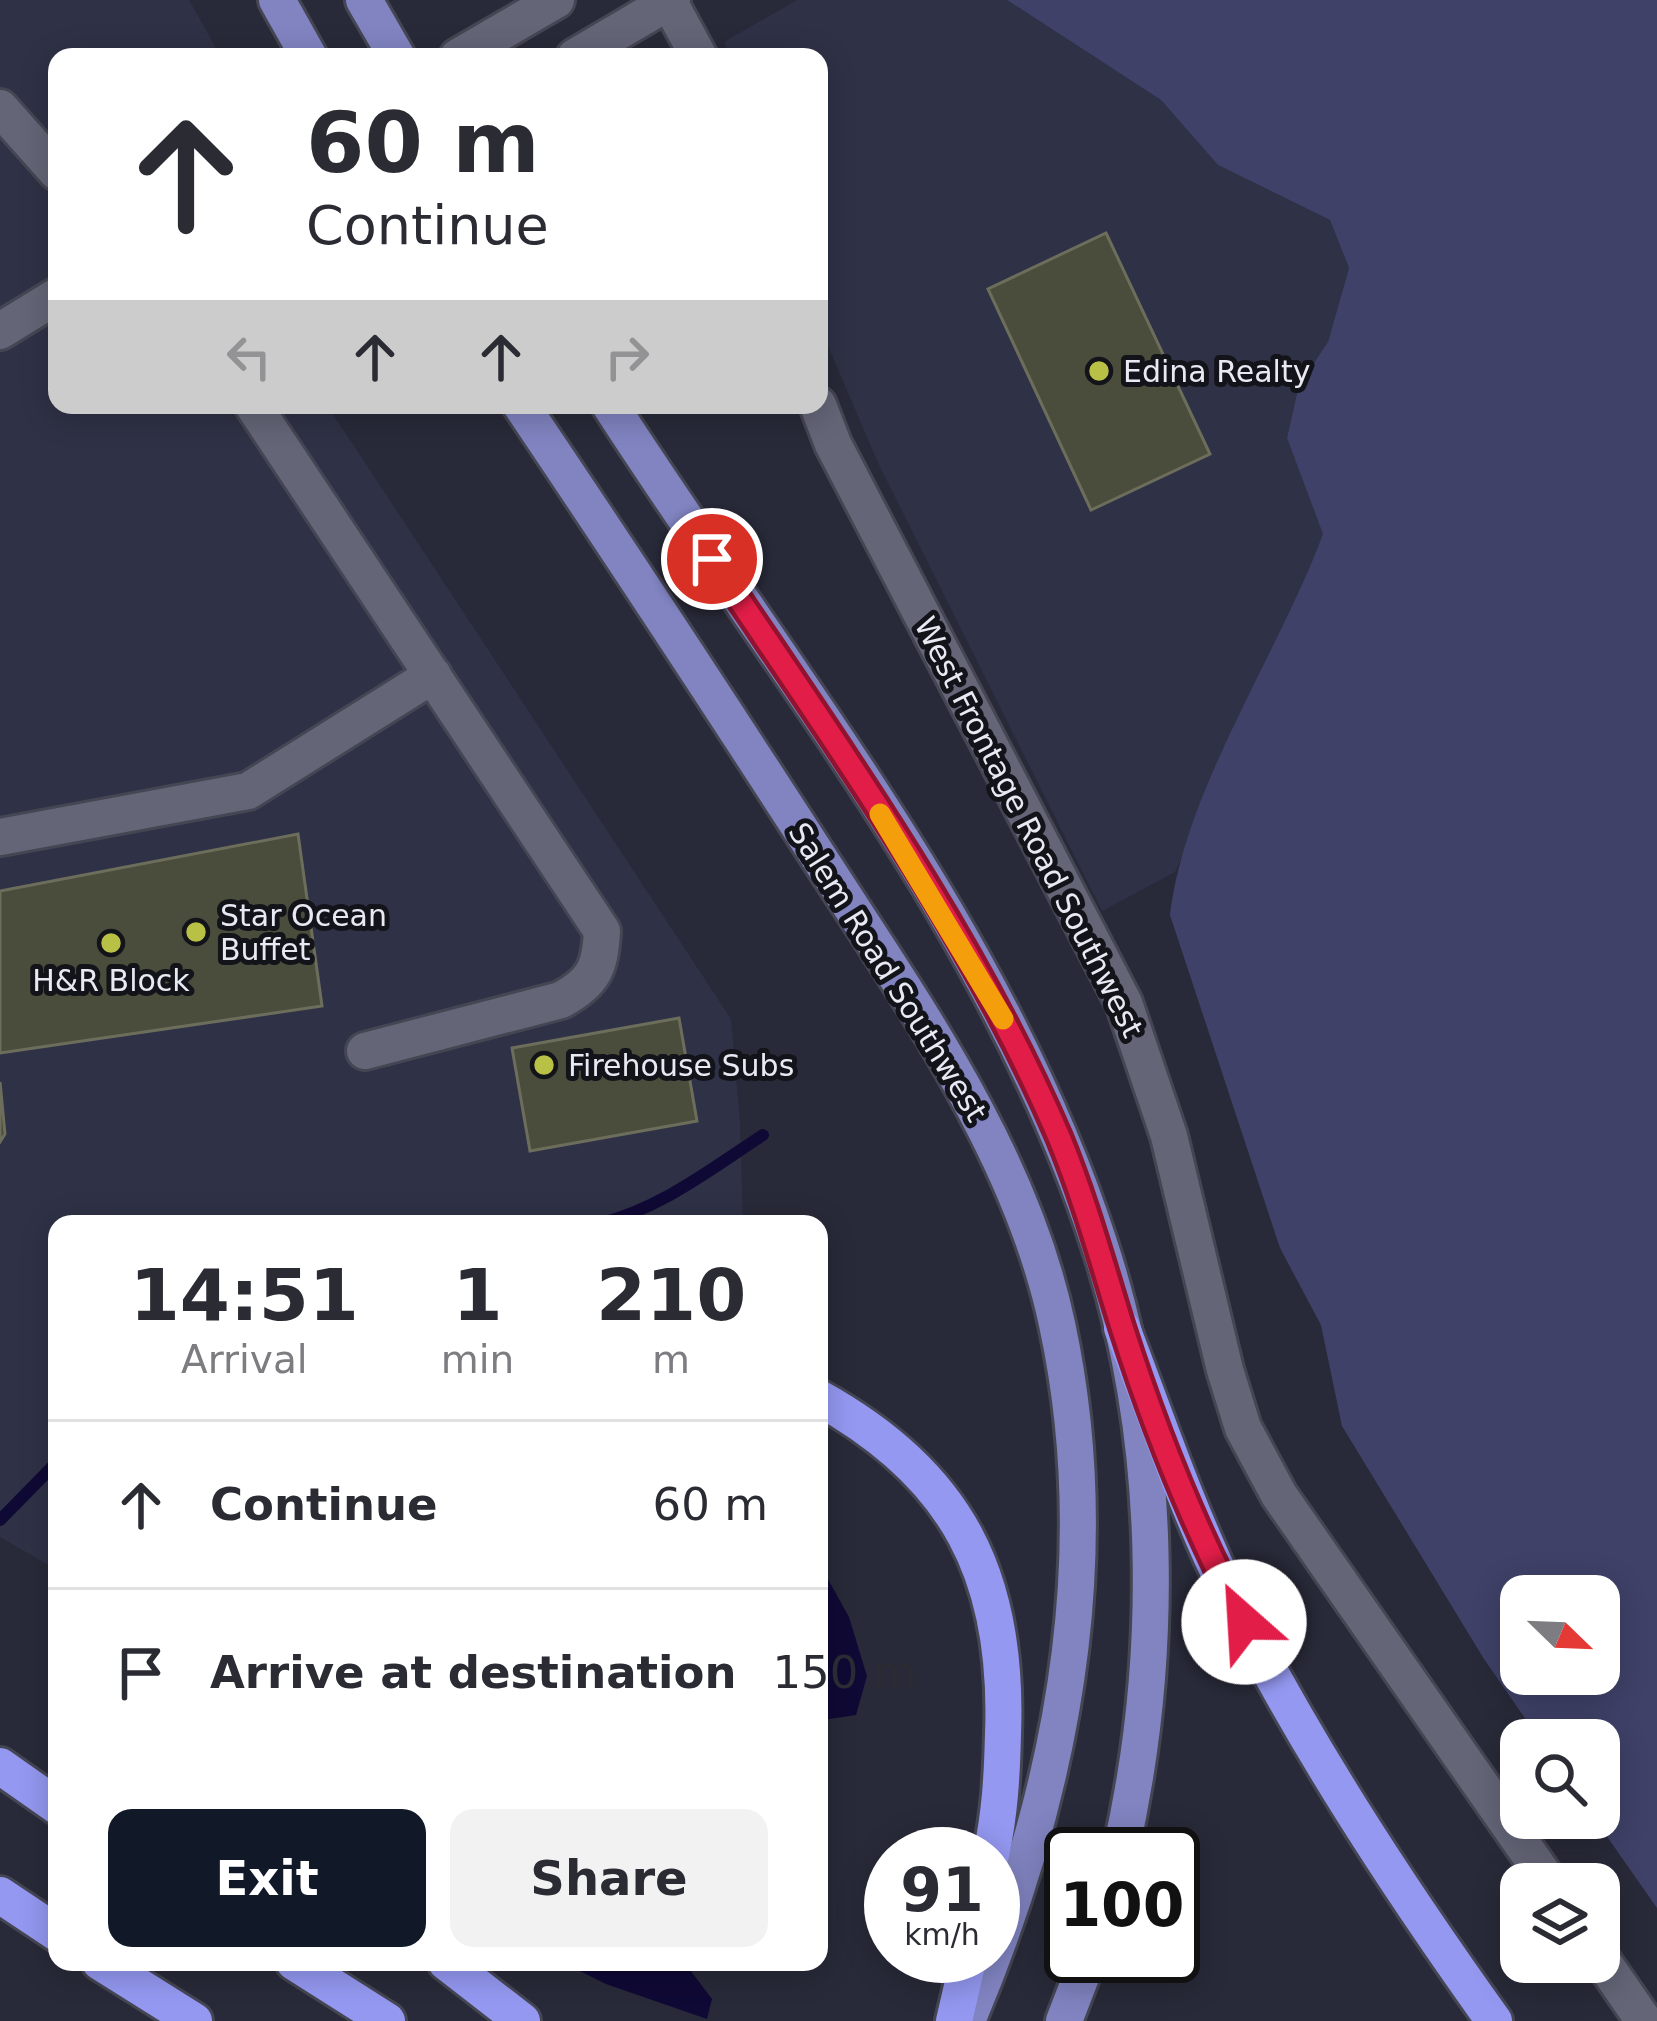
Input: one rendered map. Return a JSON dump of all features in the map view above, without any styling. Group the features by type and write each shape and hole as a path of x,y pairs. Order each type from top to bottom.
{"highway":[{"path":"1122,1328 1195,1518 1296,1720 1403,1893 1494,2021"},
{"path":"828,1404 905,1456 947,1502 981,1559 995,1610 1005,1688 997,1827"},
{"path":"0,1766 48,1800"},
{"path":"0,1895 48,1927"},
{"path":"114,1971 194,2021"},
{"path":"308,1971 387,2021"},
{"path":"458,1971 522,2021"},
{"path":"954,2021 963,1983"}],"main road":[{"path":"277,0 304,48"},
{"path":"364,0 392,48"},
{"name":"Salem Road Southwest","path":"527,414 905,991 986,1132 1030,1235 1057,1321 1073,1424 1076,1588 1070,1665 1034,1843 967,2021"},
{"path":"616,414 980,975 1060,1140 1100,1243 1122,1328 1141,1445 1150,1621 1146,1708 1125,1827"},
{"path":"1064,2021 1079,1983"}],"street":[{"path":"473,48 556,0"},
{"path":"590,48 670,1 694,48"},
{"path":"0,108 48,162"},
{"path":"0,331 48,302"},
{"path":"259,414 602,931 600,966 586,986 561,1000 365,1051"},
{"name":"West Frontage Road Southwest","path":"823,414 1124,1003 1169,1136 1243,1428 1279,1495 1535,1863"},
{"path":"0,837 248,791 433,676"},
{"path":"1618,1983 1644,2021"}],"shaded area":[{"path":"0,0 189,0 216,48 48,48 48,414 333,414 731,1019 743,1215 48,1215 48,1565 0,1537"},
{"path":"797,0 1007,0 1161,100 1218,165 1330,220 1349,268 1328,342 1299,385 1287,438 1324,533 1175,872 1102,911 878,463 828,346 828,48 727,48 724,42"},
{"path":"1007,0 1657,0 1657,1908 1609,1839 1620,1839 1620,1719 1525,1719 1509,1695 1620,1695 1620,1575 1500,1575 1500,1682 1342,1426 1321,1325 1280,1248 1170,915 1179,867 1213,771 1323,534 1287,438 1299,385 1328,342 1349,268 1330,220 1218,165 1161,100"},
{"path":"828,1579 849,1617 867,1676 856,1715 828,1719"},
{"path":"580,1971 691,1971 712,1999 707,2019"}],"building":[{"name":"Edina Realty","path":"1106,233 1210,454 1091,510 988,289"},
{"path":"298,834 322,1006 0,1053 0,891"},
{"path":"679,1018 697,1121 530,1151 512,1048"},
{"path":"0,1082 5,1134 0,1142"}],"waterway":[{"path":"626,1215 664,1198 763,1135"},
{"path":"0,1520 48,1471"}],"slow traffic":[{"path":"880,814 932,892 1003,1019"}],"place":[{"name":"Edina Realty","path":"1099,371"},
{"name":"Star Ocean Buffet","path":"196,932"},
{"name":"H&R Block","path":"111,943"},
{"name":"Firehouse Subs","path":"544,1065"}],"route":[{"path":"712,559 932,892 1020,1052 1100,1243 1122,1328 1195,1518 1244,1622"}]}
